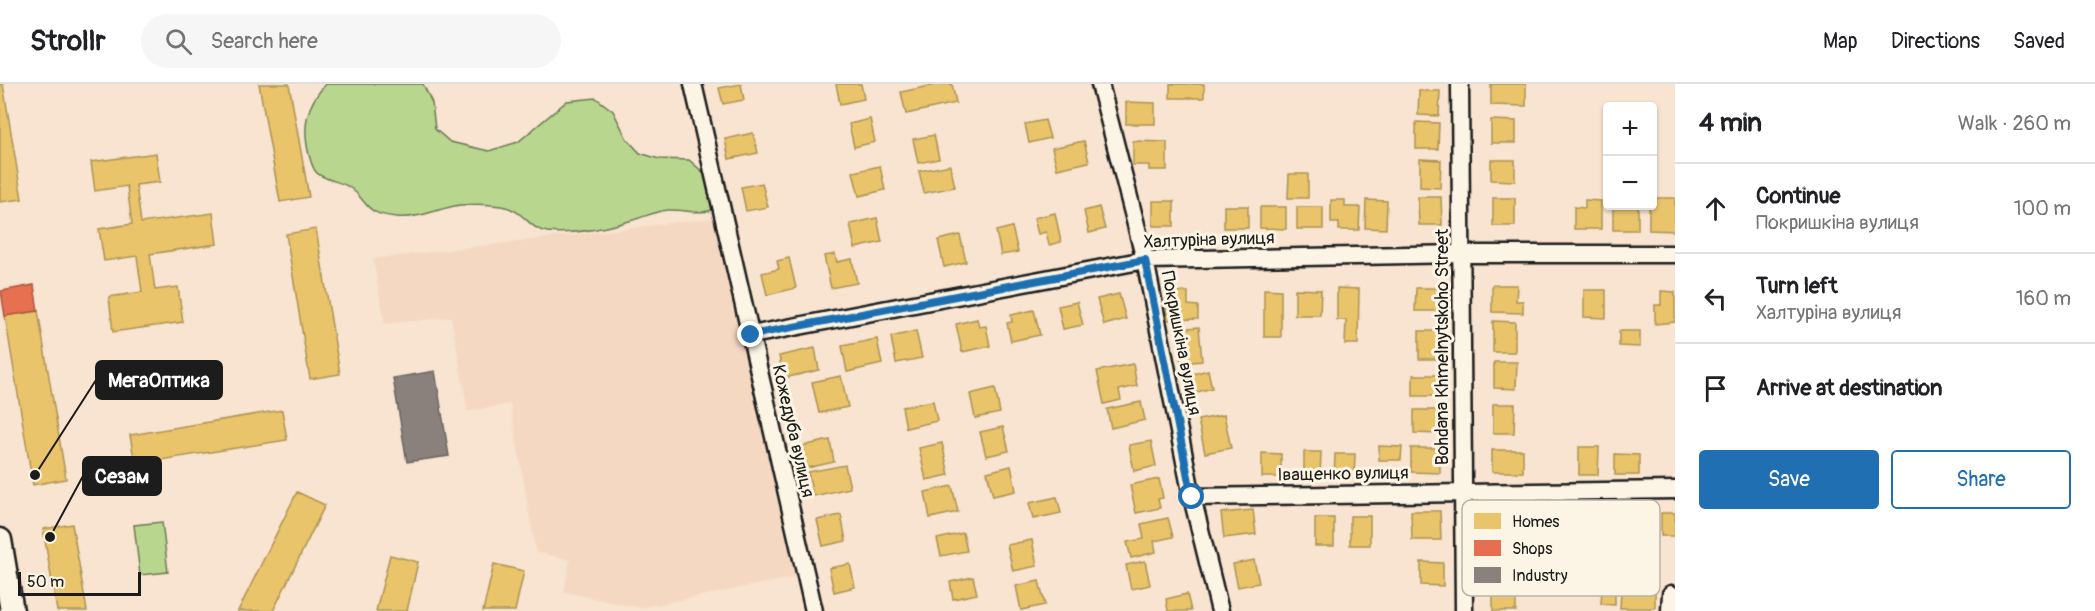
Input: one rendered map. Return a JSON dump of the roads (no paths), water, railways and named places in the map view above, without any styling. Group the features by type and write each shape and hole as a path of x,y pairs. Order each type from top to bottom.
{"main road":[{"path":"0,540 12,611"}],"street":[{"name":"Кожедуба вулиця","path":"693,84 814,611"},
{"name":"Покришкіна вулиця","path":"1101,84 1145,260 1192,497 1220,611"},
{"name":"Bohdana Khmelnytskoho Street","path":"1460,84 1462,531"},
{"name":"Халтуріна вулиця","path":"751,335 1145,260 1462,254 1675,254"},
{"name":"Іващенко вулиця","path":"1192,497 1461,491 1675,490"},
{"path":"1670,611 1671,594"},
{"name":"Bohdana Khmelnytskoho Street","path":"1464,596 1464,611"}],"place":[{"name":"МегаОптика","path":"35,475"},
{"name":"Сезам","path":"50,537"}]}
